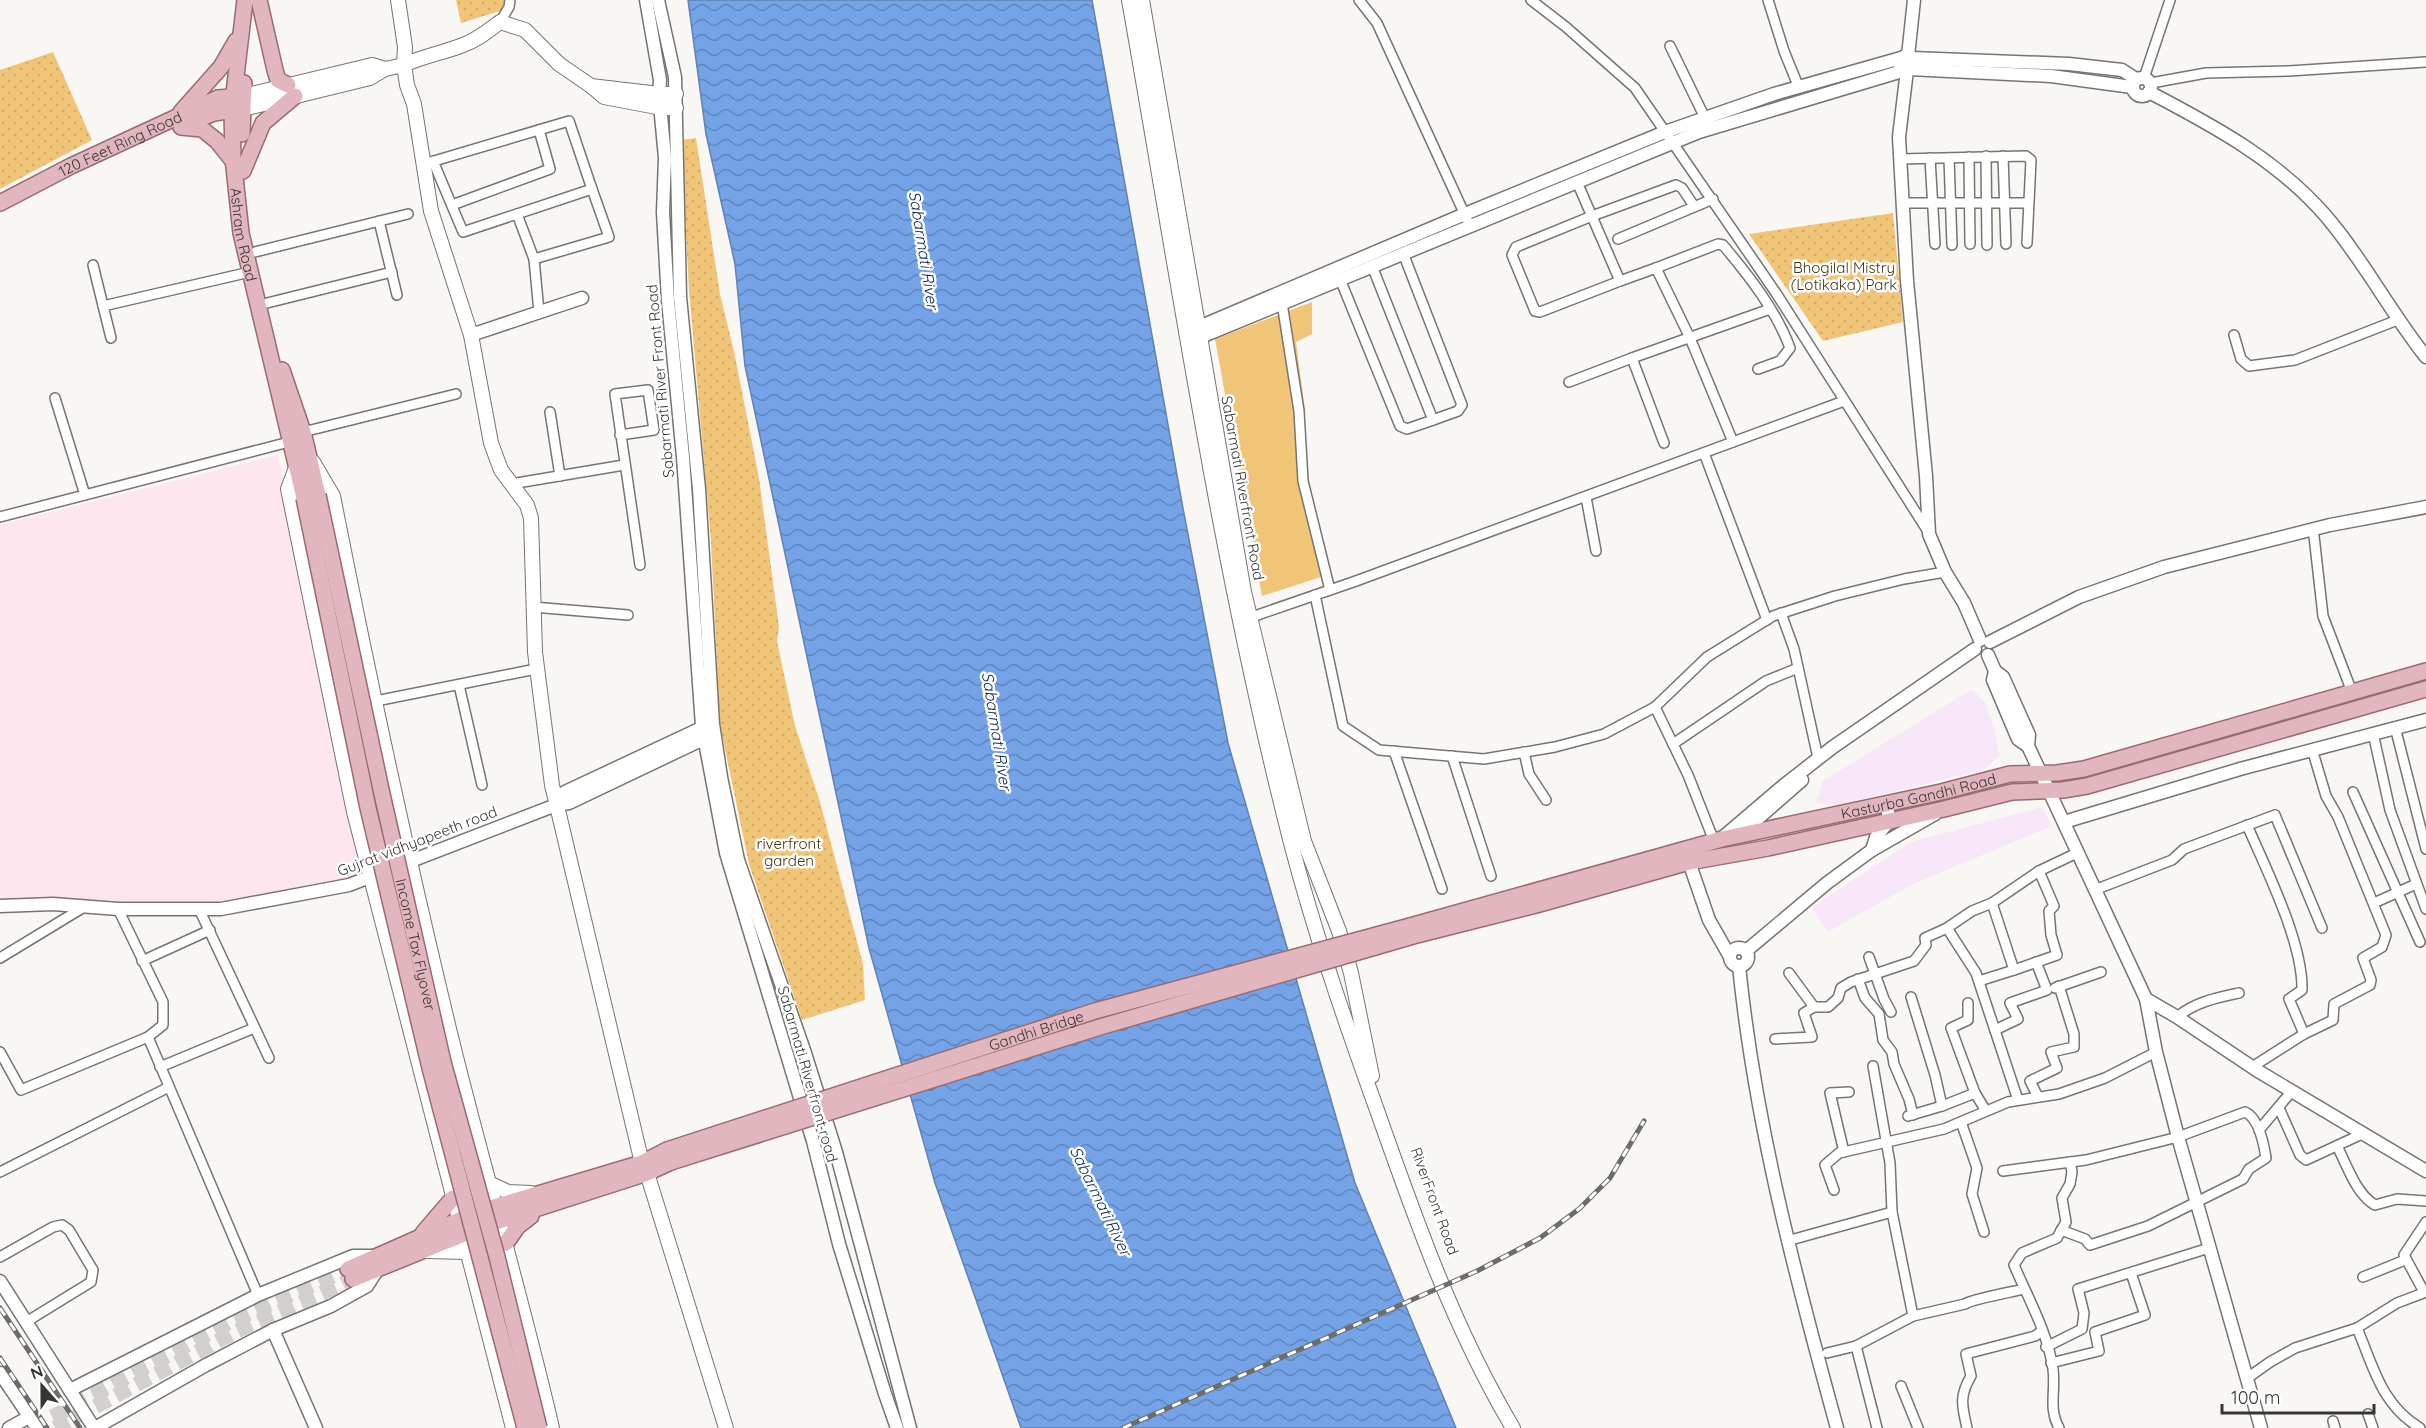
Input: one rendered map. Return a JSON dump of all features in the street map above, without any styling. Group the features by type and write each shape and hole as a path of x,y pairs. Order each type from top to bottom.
{"main road":[{"name":"Ashram Road","path":"246,0 241,32 238,103 241,232 289,442 303,461"},
{"name":"Ashram Road","path":"238,103 257,0"},
{"path":"257,0 278,80 292,91"},
{"path":"398,0 405,47 404,65 407,85 429,163 431,211 471,335 491,443 501,470 527,505 531,518 536,669 556,804 645,1168 716,1388 726,1428"},
{"name":"Sabarmati Riverfront Road","path":"1129,0 1194,334 1245,619 1291,842 1317,935"},
{"name":"Sabarmati Riverfront Road","path":"1142,0 1194,334"},
{"path":"238,103 292,91 372,65 385,69 404,65 418,58 463,45 500,22 525,30 559,64 604,97 669,108"},
{"path":"241,32 221,68 176,123 202,129 217,141 238,166 263,123 292,91"},
{"path":"591,86 676,94"},
{"name":"120 Feet Ring Road","path":"0,214 176,123 218,98 238,103"},
{"name":"120 Feet Ring Road","path":"0,203 71,166 176,123"},
{"name":"Ashram Road","path":"238,166 249,231 285,382 303,432 303,461"},
{"path":"513,1428 354,812 288,489 303,461 333,496 409,863 453,1044 491,1184 494,1218 506,1243 552,1428"},
{"name":"Income Tax Flyover","path":"303,461 438,1039 497,1257 539,1428"},
{"name":"Income Tax Flyover","path":"311,496 366,798 430,1068 525,1428"},
{"name":"Sabarmati Riverfront Road","path":"1245,619 1304,841 1339,930 1351,973"},
{"name":"Kasturba Gandhi Road","path":"1411,931 1718,840 1887,804 2010,774 2041,774 2084,769 2426,671"},
{"name":"Kasturba Gandhi Road","path":"1411,931 1525,908 1689,862 1768,848 2012,792 2050,791 2087,786 2426,689"},
{"name":"Gandhi Bridge","path":"543,1200 645,1168 669,1156 1411,931"},
{"name":"RiverFront Road","path":"1317,935 1331,982 1429,1258 1488,1386 1513,1428"},
{"name":"RiverFront Road","path":"1351,973 1372,1077 1437,1257 1493,1384 1521,1428"},
{"path":"491,1184 508,1192 543,1200"},
{"path":"417,1245 453,1198"},
{"path":"350,1274 461,1226 494,1218 543,1200"},
{"path":"506,1243 543,1200"},
{"path":"461,1226 477,1212 494,1218"},
{"path":"417,1245 468,1252"}],"street":[{"path":"500,22 509,7 510,0"},
{"path":"646,0 660,80 659,94 669,108"},
{"path":"556,804 565,792 709,731 699,489 680,297 669,108 676,94 675,77 658,0"},
{"path":"1359,0 1377,23 1467,220"},
{"path":"1531,0 1566,27 1635,88 1776,293 1929,534 1995,671 1993,680 2018,739 2028,746 2097,889 2146,999 2156,1052 2178,1137 2262,1428"},
{"path":"1768,0 1784,51 1799,88"},
{"path":"1914,0 1899,137 1907,281 1926,476 1929,534"},
{"path":"2142,84 2170,0"},
{"path":"1670,46 1705,118"},
{"path":"2142,84 2205,73 2289,71 2426,62"},
{"path":"1194,334 1669,138 1699,132 1776,108 1880,80 1907,63"},
{"path":"1194,334 1282,303 1372,266 1403,253 1467,220 1577,182 1705,118 1799,88 1907,63 2069,64 2121,70 2274,165 2325,215 2426,357"},
{"path":"534,259 609,237 569,121 429,163 452,205 463,232 592,189"},
{"path":"452,205 550,169 539,130"},
{"path":"1986,156 1987,245"},
{"path":"2003,156 2006,244"},
{"path":"1900,159 2026,156 2031,160 2027,243"},
{"path":"1969,157 1971,244"},
{"path":"1930,158 1935,244"},
{"path":"1948,158 1952,245"},
{"path":"1577,182 1620,281"},
{"path":"1694,206 1682,188 1677,185 1592,216 1513,251 1512,255 1532,307 1535,311 1540,312 1718,244 1723,245 1751,279 1790,348 1779,361 1758,369"},
{"path":"1618,239 1713,199"},
{"path":"1903,203 2028,203"},
{"path":"255,252 408,214"},
{"path":"517,214 534,259 539,312"},
{"path":"379,221 397,295"},
{"path":"1340,279 1400,426 1407,429 1458,411 1462,405 1403,253"},
{"path":"93,265 111,338"},
{"path":"1372,266 1433,420"},
{"path":"1656,268 1690,338 1733,442"},
{"path":"103,306 250,272"},
{"path":"267,303 392,272"},
{"path":"471,335 582,298"},
{"path":"1282,303 1299,411 1303,481 1330,590"},
{"path":"1569,382 1770,309"},
{"path":"2234,335 2241,359 2249,366 2274,364 2295,360 2400,319"},
{"path":"1632,358 1664,443"},
{"path":"620,435 654,430 648,390 615,394 620,435 624,465 640,565"},
{"path":"303,432 456,394"},
{"path":"55,398 85,495"},
{"path":"1245,619 1330,590 1844,401"},
{"path":"550,412 560,476"},
{"path":"0,517 289,442"},
{"path":"1704,453 1767,620"},
{"path":"511,484 624,465"},
{"path":"1586,496 1596,550"},
{"path":"1655,707 1718,840 1818,759 1984,649 2079,597 2164,567 2330,525 2426,507"},
{"path":"1739,835 1837,751 1984,649 2081,603 2155,578 2314,536 2426,515"},
{"path":"2314,536 2324,616 2352,692"},
{"path":"1315,595 1343,726 1378,750 1484,759 1555,747 1604,734 1655,707 1707,657 1767,620 1835,596 1893,581 1946,572"},
{"path":"533,607 628,615"},
{"path":"1782,614 1794,649 1818,759"},
{"path":"1673,744 1766,681 1798,668"},
{"path":"375,701 536,669"},
{"path":"459,684 482,785"},
{"path":"2064,822 2138,798 2312,749 2395,727 2426,722"},
{"path":"2395,727 2426,849"},
{"name":"Sabarmati Riverfront road","path":"709,731 738,860 805,1053 836,1152 910,1428"},
{"name":"Sabarmati Riverfront road","path":"709,731 726,853 813,1141 843,1255 897,1428"},
{"path":"2373,733 2390,810 2426,909"},
{"path":"2252,1067 2304,1034 2333,1020 2334,1004 2368,986 2371,983 2363,958 2382,947 2386,935 2338,817 2326,796 2312,749"},
{"path":"1394,752 1442,889"},
{"path":"1524,752 1529,774 1546,800"},
{"path":"1452,756 1491,876"},
{"path":"2353,792 2420,942"},
{"name":"Gujrat vidhyapeeth road","path":"0,906 53,904 118,909 200,911 331,889 371,878 556,804"},
{"path":"1872,850 1876,837 1889,821 1887,804"},
{"path":"1746,951 1804,901 1872,850 1944,809"},
{"path":"2097,889 2172,860 2184,849 2272,814 2277,816 2322,928"},
{"path":"2247,825 2296,949 2302,990 2289,999 2304,1034"},
{"path":"1775,1039 1812,1037 1804,1013 1814,1007 1828,1007 1838,998 1841,988 1858,979 1914,961 1926,945 1925,938 1947,928 1966,914 1992,903 2039,871 2079,852"},
{"path":"1689,862 1709,921 1731,961 1739,966"},
{"path":"1979,981 2057,955 2051,935 2049,910 2054,906 2039,871"},
{"path":"2374,903 2415,884"},
{"path":"1992,903 2014,970"},
{"path":"0,958 84,907"},
{"path":"0,1052 21,1090 148,1037 163,1025 163,1002 118,909"},
{"path":"200,911 269,1058"},
{"path":"1947,928 1979,981 2018,1100"},
{"path":"142,961 210,930"},
{"path":"1729,955 1736,948 1746,951"},
{"path":"1739,966 1748,960 1746,951"},
{"path":"1869,957 1891,1012"},
{"path":"2036,962 2047,990"},
{"path":"1739,966 1754,1084 1787,1241 1838,1428"},
{"path":"1995,1030 2018,1019 2010,1003 2102,972"},
{"path":"1789,973 1814,1007"},
{"path":"1858,979 1865,998 1879,1014 1883,1041 1892,1052 1911,1116 1975,1093"},
{"path":"2038,1097 2030,1081 2057,1068 2052,1052 2074,1047 2074,1034 2059,986"},
{"path":"2177,1017 2200,1002 2239,993"},
{"path":"1911,997 1942,1106"},
{"path":"2146,999 2252,1067 2426,1171"},
{"path":"1968,1003 1968,1020 1951,1028 1975,1093 1986,1111"},
{"path":"160,1067 254,1028"},
{"path":"148,1037 258,1295"},
{"path":"1834,1190 1825,1165 1839,1153 1944,1129 2008,1102 2059,1094 2105,1078 2156,1052"},
{"path":"1873,1066 1890,1163 1892,1212 1913,1316"},
{"path":"0,1172 169,1087"},
{"path":"2259,1131 2292,1091"},
{"path":"1844,1152 1830,1093 1849,1092"},
{"path":"2279,1108 2302,1158 2311,1159 2362,1134"},
{"path":"2003,1171 2070,1162 2178,1137 2245,1112 2250,1114 2259,1131 2266,1155 2264,1160 2249,1169 2243,1179 2148,1226 2090,1245 2085,1239 2061,1230"},
{"path":"1961,1122 1977,1168 1971,1194 1984,1232"},
{"path":"2337,1146 2361,1193 2375,1205 2397,1199 2415,1198 2426,1201"},
{"path":"2059,1428 2051,1403 2051,1364 2042,1331 2014,1265 2022,1253 2057,1238 2066,1222 2062,1198 2070,1184 2072,1172 2070,1162"},
{"path":"1787,1241 1892,1212"},
{"path":"2246,1379 2295,1348 2357,1328 2397,1303 2425,1292 2405,1260 2405,1251 2426,1222"},
{"path":"0,1257 53,1227 63,1225 69,1230 93,1270 91,1282 26,1322"},
{"path":"2046,1347 2082,1329 2084,1313 2078,1289 2209,1248"},
{"path":"0,1281 26,1322 70,1390 95,1428 140,1401 273,1330 330,1306 367,1286 377,1263 353,1256 258,1295 70,1390"},
{"path":"2363,1277 2405,1260"},
{"path":"2051,1364 2099,1351 2095,1332 2145,1315 2131,1273"},
{"path":"2416,1279 2426,1274"},
{"path":"1827,1353 1856,1346 1913,1316 2024,1288"},
{"path":"2357,1328 2386,1398 2404,1418 2420,1428"},
{"path":"273,1330 316,1428"},
{"path":"1967,1428 1962,1407 1963,1390 1971,1376 1966,1354 2035,1336 2042,1331"},
{"path":"1856,1346 1877,1428"},
{"path":"0,1373 37,1428"},
{"path":"1901,1386 1918,1428"},
{"path":"2368,1414 2373,1428"},
{"path":"9,1428 29,1417"}],"shaded area":[{"path":"278,455 364,876 264,897 202,904 119,906 57,898 0,900 0,525"},
{"path":"1972,689 1985,703 1995,731 1999,756 1983,770 1837,805 1816,803 1823,781"},
{"path":"2042,807 2052,826 1911,885 1828,932 1812,907 1911,842"}],"green space":[{"path":"456,0 508,0 503,10 461,23"},
{"path":"53,52 92,140 0,189 0,70"},
{"name":"riverfront garden","path":"696,138 720,294 735,356 759,478 779,627 777,641 795,726 820,802 863,964 865,1000 802,1020 749,864 720,725 711,541 689,290 681,140"},
{"name":"Bhogilal Mistry (Lotikaka) Park","path":"1893,213 1903,322 1823,341 1749,234"},
{"path":"1312,302 1312,334 1296,342 1305,410 1304,434 1310,490 1330,574 1262,596 1215,339"}],"water":[{"name":"Sabarmati River","path":"688,0 1092,0 1182,503 1228,743 1355,1183 1456,1428 1021,1428 935,1183 869,948 745,366 735,264 706,134"}],"tunnel":[{"path":"32,1428 230,1322 348,1269"},
{"path":"55,1428 235,1332 353,1279"}],"railway":[{"path":"1123,1428 1477,1271 1540,1238 1579,1209 1610,1178 1644,1121"},
{"path":"0,1308 80,1428"},
{"path":"0,1358 47,1428"}]}
